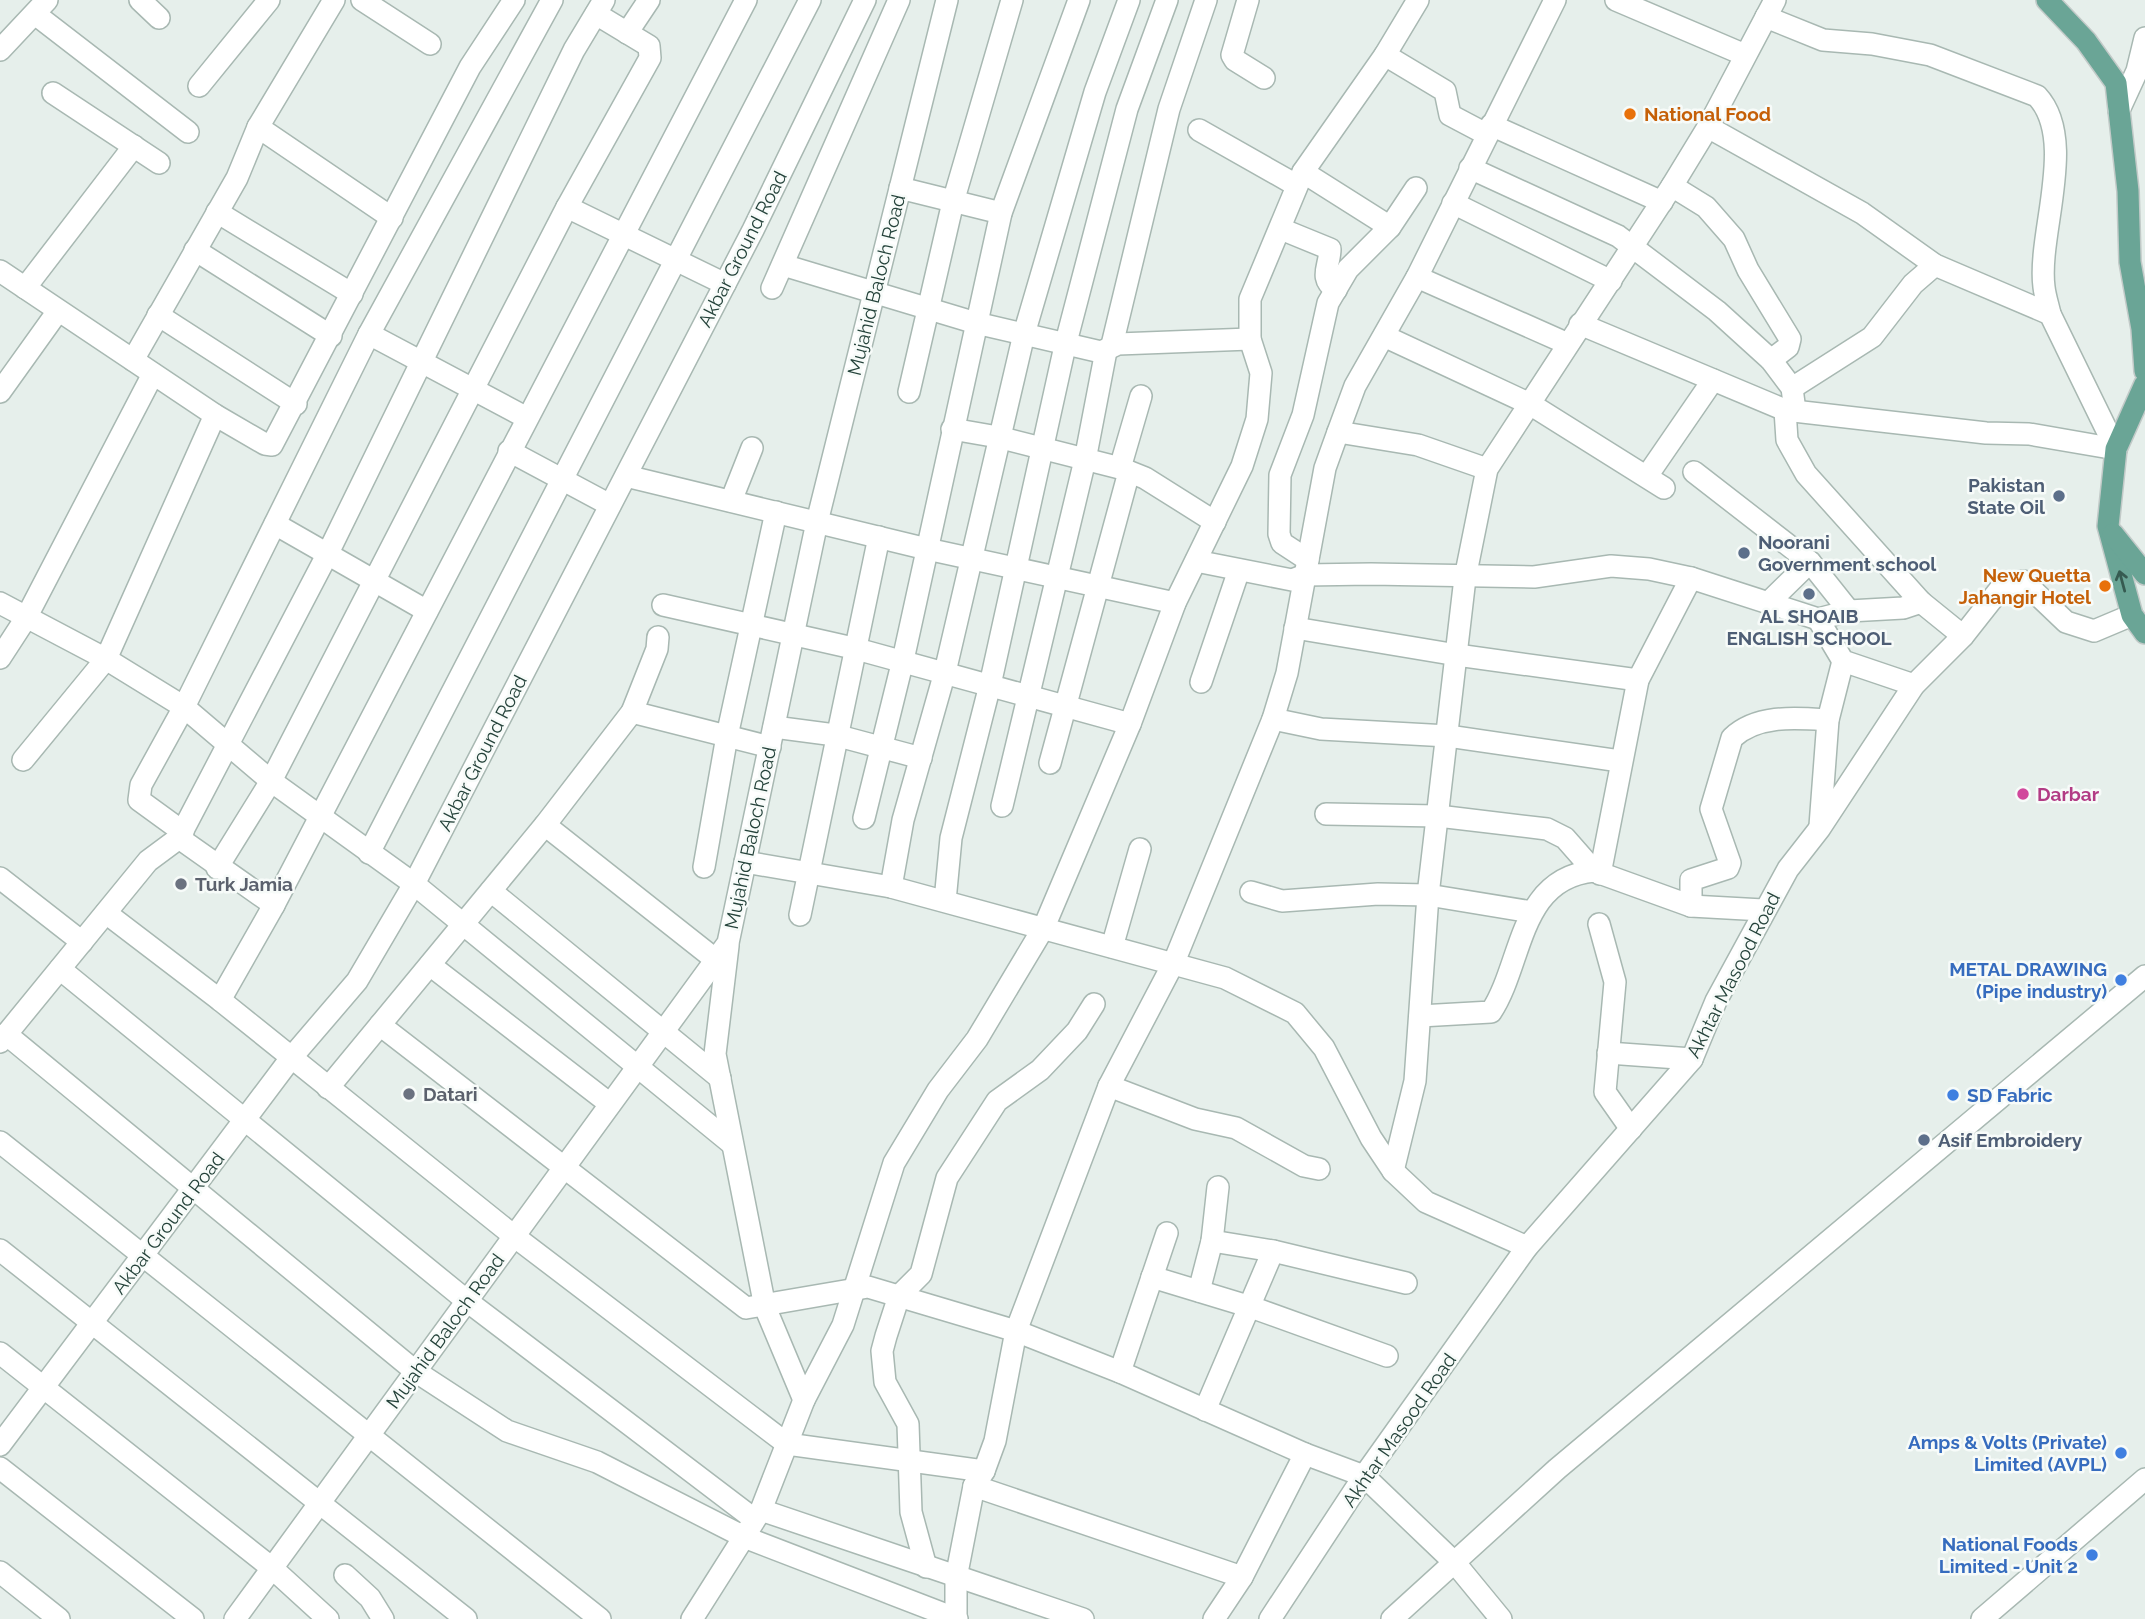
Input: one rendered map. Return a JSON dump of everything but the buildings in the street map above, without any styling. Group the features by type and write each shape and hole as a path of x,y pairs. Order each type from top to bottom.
{"main road":[{"path":"2047,0 2086,41 2116,83 2129,191 2130,262 2143,328 2145,371"},
{"path":"2145,384 2116,449 2108,526 2132,615 2145,633"},
{"path":"2108,526 2145,574"}],"street":[{"path":"140,0 159,18"},
{"path":"199,86 269,0"},
{"path":"133,360 237,177 258,127 334,0"},
{"path":"362,0 430,44"},
{"path":"0,271 215,415 265,444 272,445 296,404 470,67 514,0"},
{"path":"274,905 218,868 139,800 139,792 369,334 552,0"},
{"path":"628,33 649,0"},
{"path":"220,1000 274,905 746,0"},
{"path":"369,853 810,0"},
{"name":"Akbar Ground Road","path":"0,1444 291,1058 357,982 414,884 725,284 865,0"},
{"path":"772,288 899,0"},
{"name":"Mujahid Baloch Road","path":"234,1619 722,951 745,862 817,522 947,0"},
{"path":"909,392 953,202 1013,0"},
{"path":"864,818 903,660 1001,214 1079,0"},
{"path":"891,887 903,820 945,672 1024,334 1095,92 1129,0"},
{"path":"945,901 951,838 990,685 1065,346 1127,109 1167,0"},
{"path":"1002,806 1125,280 1169,109 1206,0"},
{"path":"1248,0 1232,55 1235,60 1265,78"},
{"path":"692,1619 753,1522 804,1400 843,1325 894,1163 937,1090 977,1039 1044,927 1130,724 1175,603 1242,466 1256,419 1261,373 1250,339 1250,299 1300,178 1385,55 1418,0"},
{"path":"218,868 271,781 567,207 650,58 649,46 628,33 600,7 574,50 328,553 181,835 148,861 3,1038 193,1188 415,1371 507,1431 597,1462 753,1522 956,1619 956,1578 979,1479 995,1441 1016,1331 1109,1086 1174,962 1273,719 1287,673 1325,468 1355,386 1417,277 1555,0"},
{"path":"1616,0 1745,55"},
{"path":"0,50 41,7 188,132"},
{"path":"1393,1171 1415,1081 1428,895 1465,578 1487,469 1667,194 1708,127 1770,8 1823,40 1872,44 1930,55 2037,96 2047,111 2056,154 2043,286 2050,314 2116,449"},
{"path":"2119,110 2138,85 2145,38"},
{"path":"1385,55 1445,91 1450,115 1706,207 1734,239 1748,270 1790,339 1788,347 1772,360"},
{"path":"53,93 159,163"},
{"path":"258,127 392,218"},
{"path":"1708,127 1862,214 1936,265 2050,314"},
{"path":"1199,130 1300,178 1390,227"},
{"path":"25,288 134,146"},
{"path":"1470,168 1618,236 1717,311 1772,360 1792,388 1787,440 1807,474 1921,602 1964,636"},
{"path":"900,188 1001,214"},
{"path":"1306,568 1282,542 1280,475 1303,415 1325,315 1336,290 1362,253 1390,227 1416,188"},
{"path":"1453,203 1611,281"},
{"path":"567,207 725,284"},
{"path":"217,212 352,294"},
{"path":"1281,229 1330,249 1325,274 1329,285 1336,290"},
{"path":"195,250 331,335"},
{"path":"783,265 976,323 1065,346 1109,348 1250,339"},
{"path":"1792,388 1872,337 1913,284 1936,265"},
{"path":"1417,277 1568,344"},
{"path":"0,393 58,310"},
{"path":"158,315 296,404"},
{"path":"1580,324 1790,411 1986,433 2029,434 2116,449"},
{"path":"369,334 527,418"},
{"path":"1384,336 1530,404 1656,482 1713,380"},
{"path":"0,658 26,618 153,374"},
{"path":"1050,763 1067,707 1141,397"},
{"path":"23,760 106,659 215,415"},
{"path":"953,429 998,437 1124,470 1145,478 1215,522"},
{"path":"1338,432 1418,445 1487,469"},
{"path":"731,501 752,448"},
{"path":"509,451 610,505"},
{"path":"1694,472 1810,562 1849,611"},
{"path":"625,476 878,537 1175,603"},
{"path":"704,867 727,736 776,512"},
{"path":"275,524 427,611"},
{"path":"800,915 806,872 878,537"},
{"path":"1196,561 1278,579 1292,579 1306,568 1465,578 1534,577 1611,566 1649,569 1691,578 1818,619 1849,611 1903,608 1921,602"},
{"path":"1769,602 1810,562"},
{"path":"1202,682 1239,570"},
{"path":"1597,872 1638,680 1691,578"},
{"name":"Akhtar Masood Road","path":"1270,1619 1364,1476 1527,1247 1692,1059 1716,1000 1763,910 1914,685 1964,636 2004,584 2022,581 2066,622 2094,631 2132,615"},
{"path":"0,603 106,659 184,707 271,781 414,884 731,1143"},
{"path":"663,605 903,660 1130,724"},
{"path":"1818,619 1843,661 1914,685"},
{"path":"1294,628 1457,655 1638,680"},
{"path":"328,1088 545,825 632,712 657,649 658,638"},
{"path":"1820,828 1828,720 1843,661"},
{"path":"632,712 727,736 835,735 921,758"},
{"path":"1691,906 1691,880 1728,868 1730,863 1712,808 1732,737 1738,732 1782,717 1828,720"},
{"path":"1273,719 1321,729 1448,736 1620,761"},
{"path":"1326,814 1438,816 1555,831 1597,872 1691,906 1763,910"},
{"path":"545,825 722,951 715,1054 731,1143 765,1307 804,1400"},
{"path":"1112,947 1140,849"},
{"path":"745,862 891,887 1225,978 1295,1013 1324,1048 1371,1138 1393,1171 1426,1202 1527,1247"},
{"path":"1420,1016 1492,1012 1532,912 1543,897 1566,880 1597,872"},
{"path":"0,878 82,942"},
{"path":"491,891 720,1078"},
{"path":"1251,892 1282,901 1378,894 1428,895 1532,912"},
{"path":"106,913 220,1000 514,1236 787,1444 910,1461 979,1479 1242,1577"},
{"path":"1599,924 1615,982 1605,1093 1631,1129"},
{"path":"430,965 610,1104"},
{"path":"60,969 467,1301 753,1522 926,1567 1083,1619"},
{"path":"1392,1619 1577,1452 2145,976"},
{"path":"926,1567 911,1512 908,1424 885,1382 883,1351 899,1296 921,1274 947,1178 997,1101 1040,1070 1077,1031 1094,1004"},
{"path":"380,1025 746,1308 765,1307 868,1287 1016,1331 1120,1372 1305,1454 1364,1476 1455,1563 1501,1619"},
{"path":"1608,1053 1692,1059"},
{"path":"1109,1086 1195,1119 1236,1128 1304,1166 1319,1169"},
{"path":"0,1142 600,1619"},
{"path":"1199,1291 1212,1241 1218,1187"},
{"path":"1120,1372 1167,1233"},
{"path":"1212,1241 1273,1251 1406,1283"},
{"path":"0,1250 466,1619"},
{"path":"1205,1410 1273,1251"},
{"path":"1152,1277 1251,1307 1387,1356"},
{"path":"0,1353 272,1568 328,1619"},
{"path":"1214,1619 1242,1577 1305,1454"},
{"path":"0,1468 193,1619"},
{"path":"1982,1619 2145,1479"},
{"path":"0,1572 59,1619"},
{"path":"345,1575 370,1598 383,1619"}],"place":[{"name":"National Food","path":"1630,114"},
{"name":"Pakistan State Oil","path":"2059,496"},
{"name":"Noorani Government school","path":"1744,553"},
{"name":"New Quetta Jahangir Hotel","path":"2105,586"},
{"name":"AL SHOAIB ENGLISH SCHOOL","path":"1809,594"},
{"name":"Darbar","path":"2023,794"},
{"name":"Turk Jamia","path":"181,884"},
{"name":"METAL DRAWING (Pipe industry)","path":"2121,980"},
{"name":"Datari","path":"409,1094"},
{"name":"SD Fabric","path":"1953,1095"},
{"name":"Asif Embroidery","path":"1924,1140"},
{"name":"Amps & Volts (Private) Limited (AVPL)","path":"2121,1453"},
{"name":"National Foods Limited - Unit 2","path":"2092,1555"}]}
